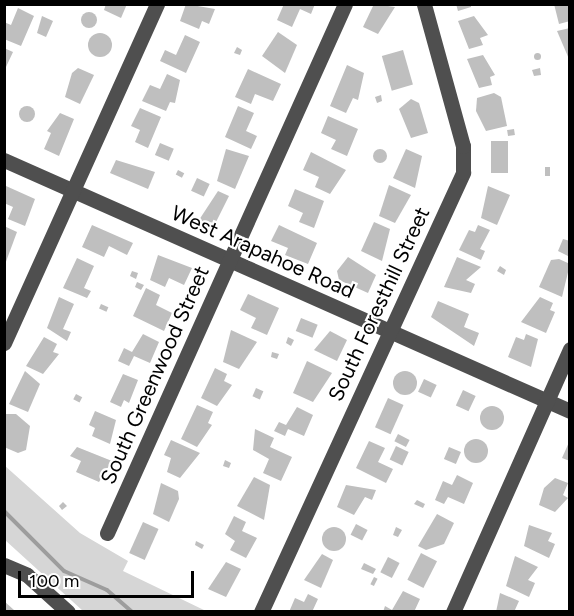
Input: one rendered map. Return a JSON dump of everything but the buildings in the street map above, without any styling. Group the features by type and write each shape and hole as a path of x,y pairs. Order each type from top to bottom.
{"street":[{"path":"4,344 157,4"},
{"name":"South Greenwood Street","path":"107,533 345,4"},
{"name":"South Foresthill Street","path":"261,612 390,332 464,164 424,4"},
{"name":"West Arapahoe Road","path":"4,160 570,411"},
{"path":"453,612 570,349"},
{"path":"4,565 27,575 68,612"}],"shaded area":[{"path":"4,465 80,533 128,561 123,571 206,611 83,611 5,540"}],"waterway":[{"path":"4,511 64,571 107,590 132,612"}]}
